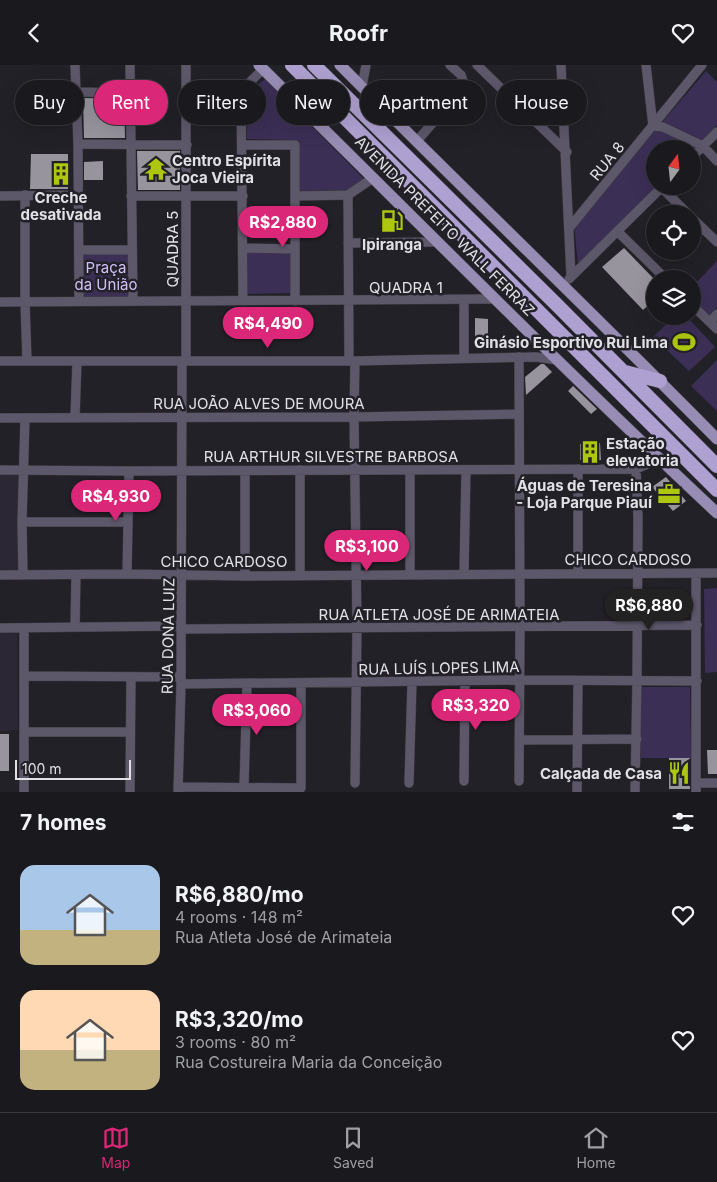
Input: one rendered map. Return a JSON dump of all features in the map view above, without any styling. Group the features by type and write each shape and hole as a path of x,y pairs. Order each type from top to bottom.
{"highway":[{"name":"AVENIDA PREFEITO WALL FERRAZ","path":"292,65 717,490"},
{"name":"AVENIDA PREFEITO WALL FERRAZ","path":"314,65 717,466"},
{"path":"623,372 660,381"}],"main road":[{"path":"340,65 360,85"},
{"name":"AVENIDA PREFEITO WALL FERRAZ","path":"261,67 494,299 717,513"},
{"path":"399,125 567,281 717,439"}],"street":[{"path":"75,65 75,80"},
{"path":"130,65 131,80"},
{"name":"QUADRA 5","path":"186,65 186,80"},
{"path":"363,80 366,65"},
{"path":"416,142 464,86 461,75 450,65"},
{"path":"477,65 566,152"},
{"path":"561,65 570,227 567,281"},
{"path":"646,65 653,126 663,127 703,147 717,161"},
{"name":"RUA 8","path":"570,227 702,65"},
{"path":"250,80 261,67"},
{"path":"77,125 79,301"},
{"path":"131,125 133,301"},
{"name":"QUADRA 5","path":"185,302 187,125"},
{"path":"242,125 243,301"},
{"path":"703,147 717,132"},
{"path":"78,144 187,145"},
{"path":"243,145 295,145 295,301"},
{"path":"296,196 348,195 373,178"},
{"path":"26,195 25,301 28,361"},
{"path":"0,196 78,195"},
{"path":"348,195 348,301 354,417 357,627 355,783"},
{"path":"567,281 654,195"},
{"path":"670,195 679,205"},
{"path":"131,197 242,196"},
{"path":"701,227 717,242"},
{"path":"618,232 657,270"},
{"path":"348,243 437,242"},
{"path":"243,248 295,249"},
{"path":"79,250 132,249"},
{"name":"QUADRA 1","path":"0,302 494,299"},
{"path":"464,300 464,358"},
{"name":"RUA DONA LUIZ","path":"178,790 182,575 181,470 185,302"},
{"path":"701,314 717,329"},
{"path":"710,322 717,314"},
{"path":"536,357 544,347"},
{"path":"519,357 519,781"},
{"path":"0,361 352,361 519,357 557,360"},
{"path":"75,417 77,361"},
{"name":"RUA JOÃO ALVES DE MOURA","path":"0,418 354,417 518,414"},
{"path":"23,575 24,418"},
{"name":"RUA ARTHUR SILVESTRE BARBOSA","path":"0,469 245,471 636,469 659,459"},
{"path":"410,469 410,574"},
{"path":"578,469 578,573"},
{"path":"635,792 638,517 636,469"},
{"path":"300,470 300,575"},
{"path":"464,574 466,470"},
{"path":"127,574 129,471"},
{"path":"245,471 245,576"},
{"path":"22,522 128,522"},
{"path":"696,573 696,788 717,783"},
{"name":"CHICO CARDOSO","path":"0,575 127,574 245,576 717,573"},
{"path":"75,627 76,575"},
{"name":"RUA ATLETA JOSÉ DE ARIMATEIA","path":"0,628 520,628 696,625"},
{"path":"24,629 24,792"},
{"name":"RUA LUÍS LOPES LIMA","path":"24,677 131,677 246,685 465,681 697,681"},
{"path":"130,792 131,677"},
{"path":"464,781 465,681"},
{"path":"578,681 578,792"},
{"path":"409,783 412,682"},
{"path":"178,790 302,787 302,684"},
{"path":"244,787 246,685"},
{"path":"24,732 130,732"},
{"path":"519,740 637,739"}],"shaded area":[{"path":"24,469 23,574 0,575 0,470"},
{"path":"0,633 17,633 18,730 0,731"}],"green space":[{"path":"706,71 717,82 717,125 701,142 701,140 647,140"},
{"path":"266,80 276,90 276,125 311,125 365,180 348,190 299,191 296,140 247,139 247,125 266,125"},
{"path":"646,141 647,195 578,264 574,225"},
{"name":"Praça da União","path":"82,252 130,252 130,299 82,299"},
{"path":"247,253 292,253 293,293 248,294"},
{"path":"717,261 717,307 709,315 701,307 701,278"},
{"name":"Ginásio Esportivo Rui Lima","path":"666,325 694,325 715,347 689,371 653,337"},
{"path":"717,360 717,411 691,386"},
{"path":"717,588 717,672 705,673 704,589"},
{"path":"641,687 690,687 691,758 641,758"}],"building":[{"path":"84,98 94,98 94,125 125,125 125,138 84,138"},
{"name":"Centro Espírita Joca Vieira","path":"137,151 180,151 180,190 138,190"},
{"name":"Creche desativada","path":"31,154 68,154 68,189 30,189"},
{"path":"103,161 103,180 84,180 84,162"},
{"path":"624,248 646,271 646,307 643,310 602,267"},
{"path":"475,318 488,319 488,344 475,344"},
{"path":"541,364 544,364 552,372 526,395 525,377"},
{"path":"573,386 597,409 591,414 568,391"},
{"name":"Estação elevatoria","path":"600,443 601,460 580,460 580,444"},
{"name":"Águas de Teresina - Loja Parque Piauí","path":"666,477 686,501 673,511 652,487"},
{"path":"0,734 9,734 9,771 0,771"},
{"path":"707,750 717,750 717,774 708,774"},
{"path":"669,758 690,758 690,789 669,789"}],"place":[{"name":"Centro Espírita Joca Vieira","path":"156,169"},
{"name":"Creche desativada","path":"61,174"},
{"name":"Ipiranga","path":"392,221"},
{"name":"Ginásio Esportivo Rui Lima","path":"684,342"},
{"name":"Estação elevatoria","path":"590,452"},
{"name":"Águas de Teresina - Loja Parque Piauí","path":"669,494"},
{"name":"Calçada de Casa","path":"679,773"}]}
